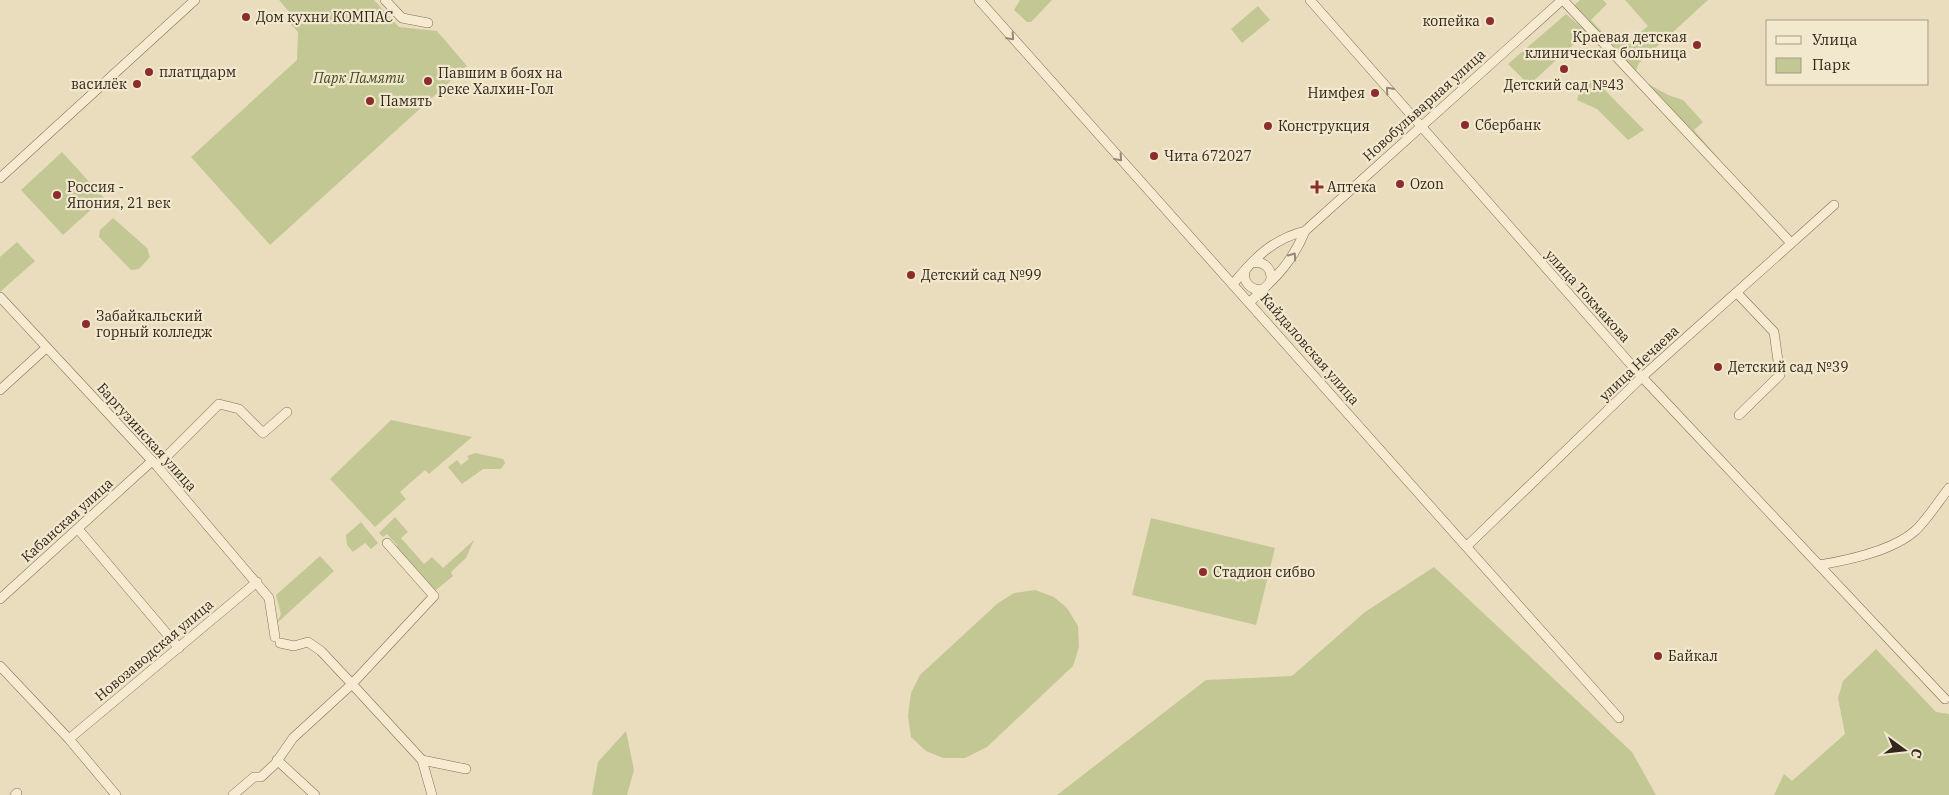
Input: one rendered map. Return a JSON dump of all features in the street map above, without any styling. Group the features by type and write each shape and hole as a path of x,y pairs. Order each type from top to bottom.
{"street":[{"path":"0,178 195,0"},
{"path":"385,0 402,18 428,23"},
{"name":"Кайдаловская улица","path":"979,0 1619,718"},
{"name":"улица Токмакова","path":"1310,0 1642,377 1945,699"},
{"path":"1562,0 1790,243"},
{"name":"Новобульварная улица","path":"1305,231 1562,0"},
{"name":"улица Нечаева","path":"1467,546 1642,377 1834,205"},
{"path":"1233,284 1249,266 1284,236 1305,231"},
{"path":"1250,302 1296,253 1305,231"},
{"path":"1249,266 1261,262 1266,265 1271,274 1267,285"},
{"path":"1249,266 1245,278 1250,286 1254,289 1267,285"},
{"path":"1737,293 1774,332 1780,375 1739,415"},
{"name":"Баргузинская улица","path":"0,298 154,463 256,582 269,598 278,640 294,646 308,642 321,652 352,684"},
{"path":"0,390 46,348"},
{"name":"Кабанская улица","path":"0,599 220,404 239,409 264,433 287,412"},
{"path":"1819,565 1849,560 1894,544 1914,531 1936,507 1949,488"},
{"path":"78,529 179,648"},
{"path":"232,795 254,777 261,777 277,760 293,738 352,684 434,596 387,543"},
{"name":"Новозаводская улица","path":"69,739 256,582"},
{"path":"0,666 69,739 116,795"},
{"path":"352,684 422,760 432,795"},
{"path":"277,760 316,795"},
{"path":"422,760 466,769"}],"green space":[{"name":"Парк Памяти","path":"279,0 374,0 399,27 437,31 467,66 270,245 191,157 297,60 298,32 290,23 290,13"},
{"path":"1020,0 1052,0 1031,22 1027,22 1014,10"},
{"path":"1580,0 1603,0 1607,4 1591,20 1602,32 1620,32 1629,42 1648,26 1625,0 1708,0 1639,63 1636,70 1648,84 1668,95 1683,100 1703,122 1694,130 1724,165 1722,167 1572,7"},
{"path":"1258,6 1270,20 1242,43 1231,29"},
{"path":"1566,14 1587,32 1529,85 1508,64"},
{"path":"1594,79 1644,130 1628,140 1597,109 1577,100 1582,83"},
{"path":"62,152 104,198 63,235 21,190"},
{"path":"113,218 147,248 150,257 139,269 131,270 99,237 100,230"},
{"path":"17,242 35,261 0,292 0,257"},
{"path":"391,420 472,437 429,474 425,470 400,492 406,499 375,527 330,479"},
{"path":"475,453 503,459 505,463 501,469 483,469 462,484 448,467 457,460 461,465 469,459 467,456"},
{"path":"395,517 408,532 401,538 424,564 432,557 443,568 474,540 466,558 451,572 453,576 435,591 396,548 397,545 387,534 383,537 379,533"},
{"path":"1151,518 1275,548 1256,625 1132,595"},
{"path":"361,522 378,543 371,549 365,543 353,552 347,545 346,535"},
{"path":"320,556 334,571 276,624 281,614 276,595"},
{"path":"1434,567 1632,752 1656,795 1057,795 1206,680 1292,676 1365,612"},
{"path":"1035,590 1054,597 1067,608 1078,626 1079,647 1073,666 987,747 965,758 943,758 926,751 911,737 908,716 911,693 920,675 998,603 1014,593"},
{"path":"1876,649 1936,712 1949,714 1949,795 1774,795 1784,774 1792,781 1845,734 1838,698 1843,681"},
{"path":"626,731 634,770 627,795 592,795 598,762"}],"place":[{"name":"Дом кухни КОМПАС","path":"246,17"},
{"name":"копейка","path":"1490,21"},
{"name":"Краевая детская клиническая больница","path":"1697,45"},
{"name":"Детский сад №43","path":"1564,69"},
{"name":"платцдарм","path":"149,72"},
{"name":"Павшим в боях на реке Халхин-Гол","path":"428,81"},
{"name":"василёк","path":"137,84"},
{"name":"Нимфея","path":"1375,93"},
{"name":"Память","path":"370,101"},
{"name":"Сбербанк","path":"1465,125"},
{"name":"Конструкция","path":"1268,126"},
{"name":"Чита 672027","path":"1154,156"},
{"name":"Ozon","path":"1400,184"},
{"name":"Аптека","path":"1317,187"},
{"name":"Россия - Япония, 21 век","path":"57,195"},
{"name":"Детский сад №99","path":"911,275"},
{"name":"Забайкальский горный колледж","path":"86,324"},
{"name":"Детский сад №39","path":"1718,367"},
{"name":"Стадион сибво","path":"1203,572"},
{"name":"Байкал","path":"1658,656"}]}
